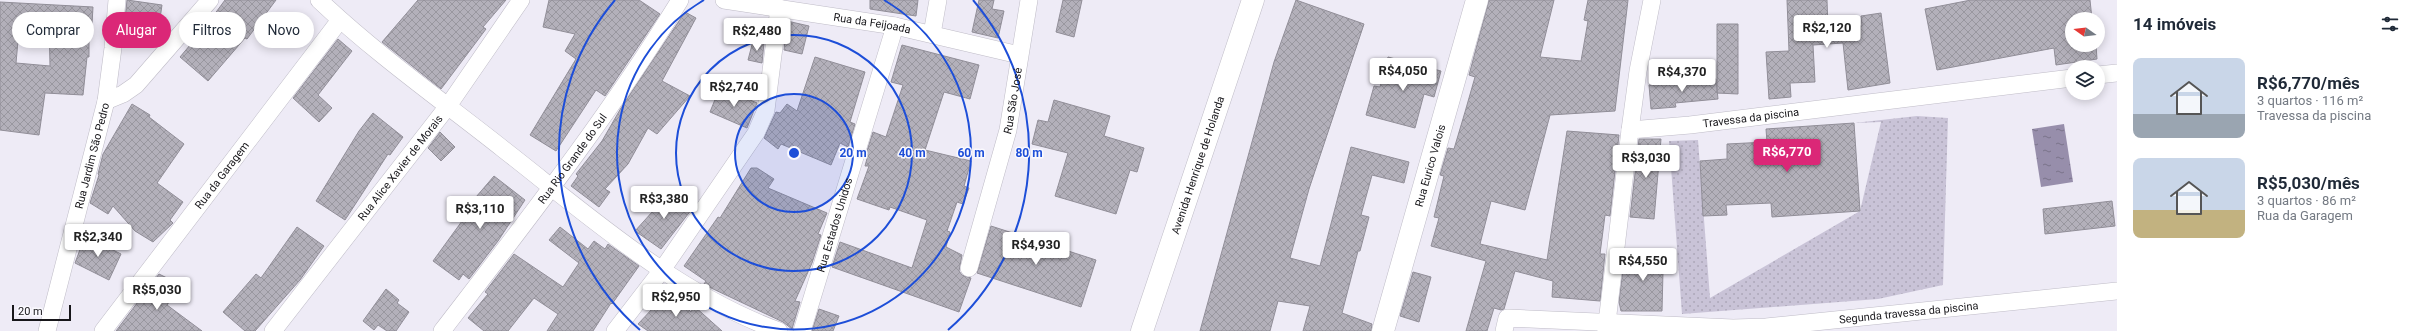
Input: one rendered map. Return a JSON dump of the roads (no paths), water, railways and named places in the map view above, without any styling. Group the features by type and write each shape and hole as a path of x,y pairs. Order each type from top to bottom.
{"main road":[{"name":"Avenida Henrique de Holanda","path":"1142,331 1253,0"},
{"name":"Rua Eurico Valois","path":"1383,331 1477,0"}],"street":[{"name":"Rua Jardim São Pedro","path":"47,331 106,101 113,48 117,0"},
{"path":"106,101 123,94 136,85 210,0"},
{"path":"319,0 340,20 448,106 662,270 714,301 758,323 779,331"},
{"name":"Rua Alice Xavier de Morais","path":"273,331 448,106 521,0"},
{"name":"Rua Rio Grande do Sul","path":"442,331 552,187 638,68 680,0"},
{"name":"Rua da Feijoada","path":"724,0 895,26 1019,55"},
{"path":"932,34 938,0"},
{"name":"Rua São José","path":"969,268 1008,130 1029,0"},
{"path":"1606,327 1638,71 1652,0"},
{"path":"616,331 662,270 756,134 766,110 779,8"},
{"name":"Rua da Garagem","path":"103,331 340,20"},
{"name":"Rua Estados Unidos","path":"802,331 895,26"},
{"path":"2105,74 2117,73"},
{"name":"Travessa da piscina","path":"1630,130 1690,125 2065,79"},
{"name":"Segunda travessa da piscina","path":"1506,324 1733,329 1860,318 1998,302 2117,291"}],"water":[{"path":"2064,124 2073,182 2041,187 2032,129"}]}
